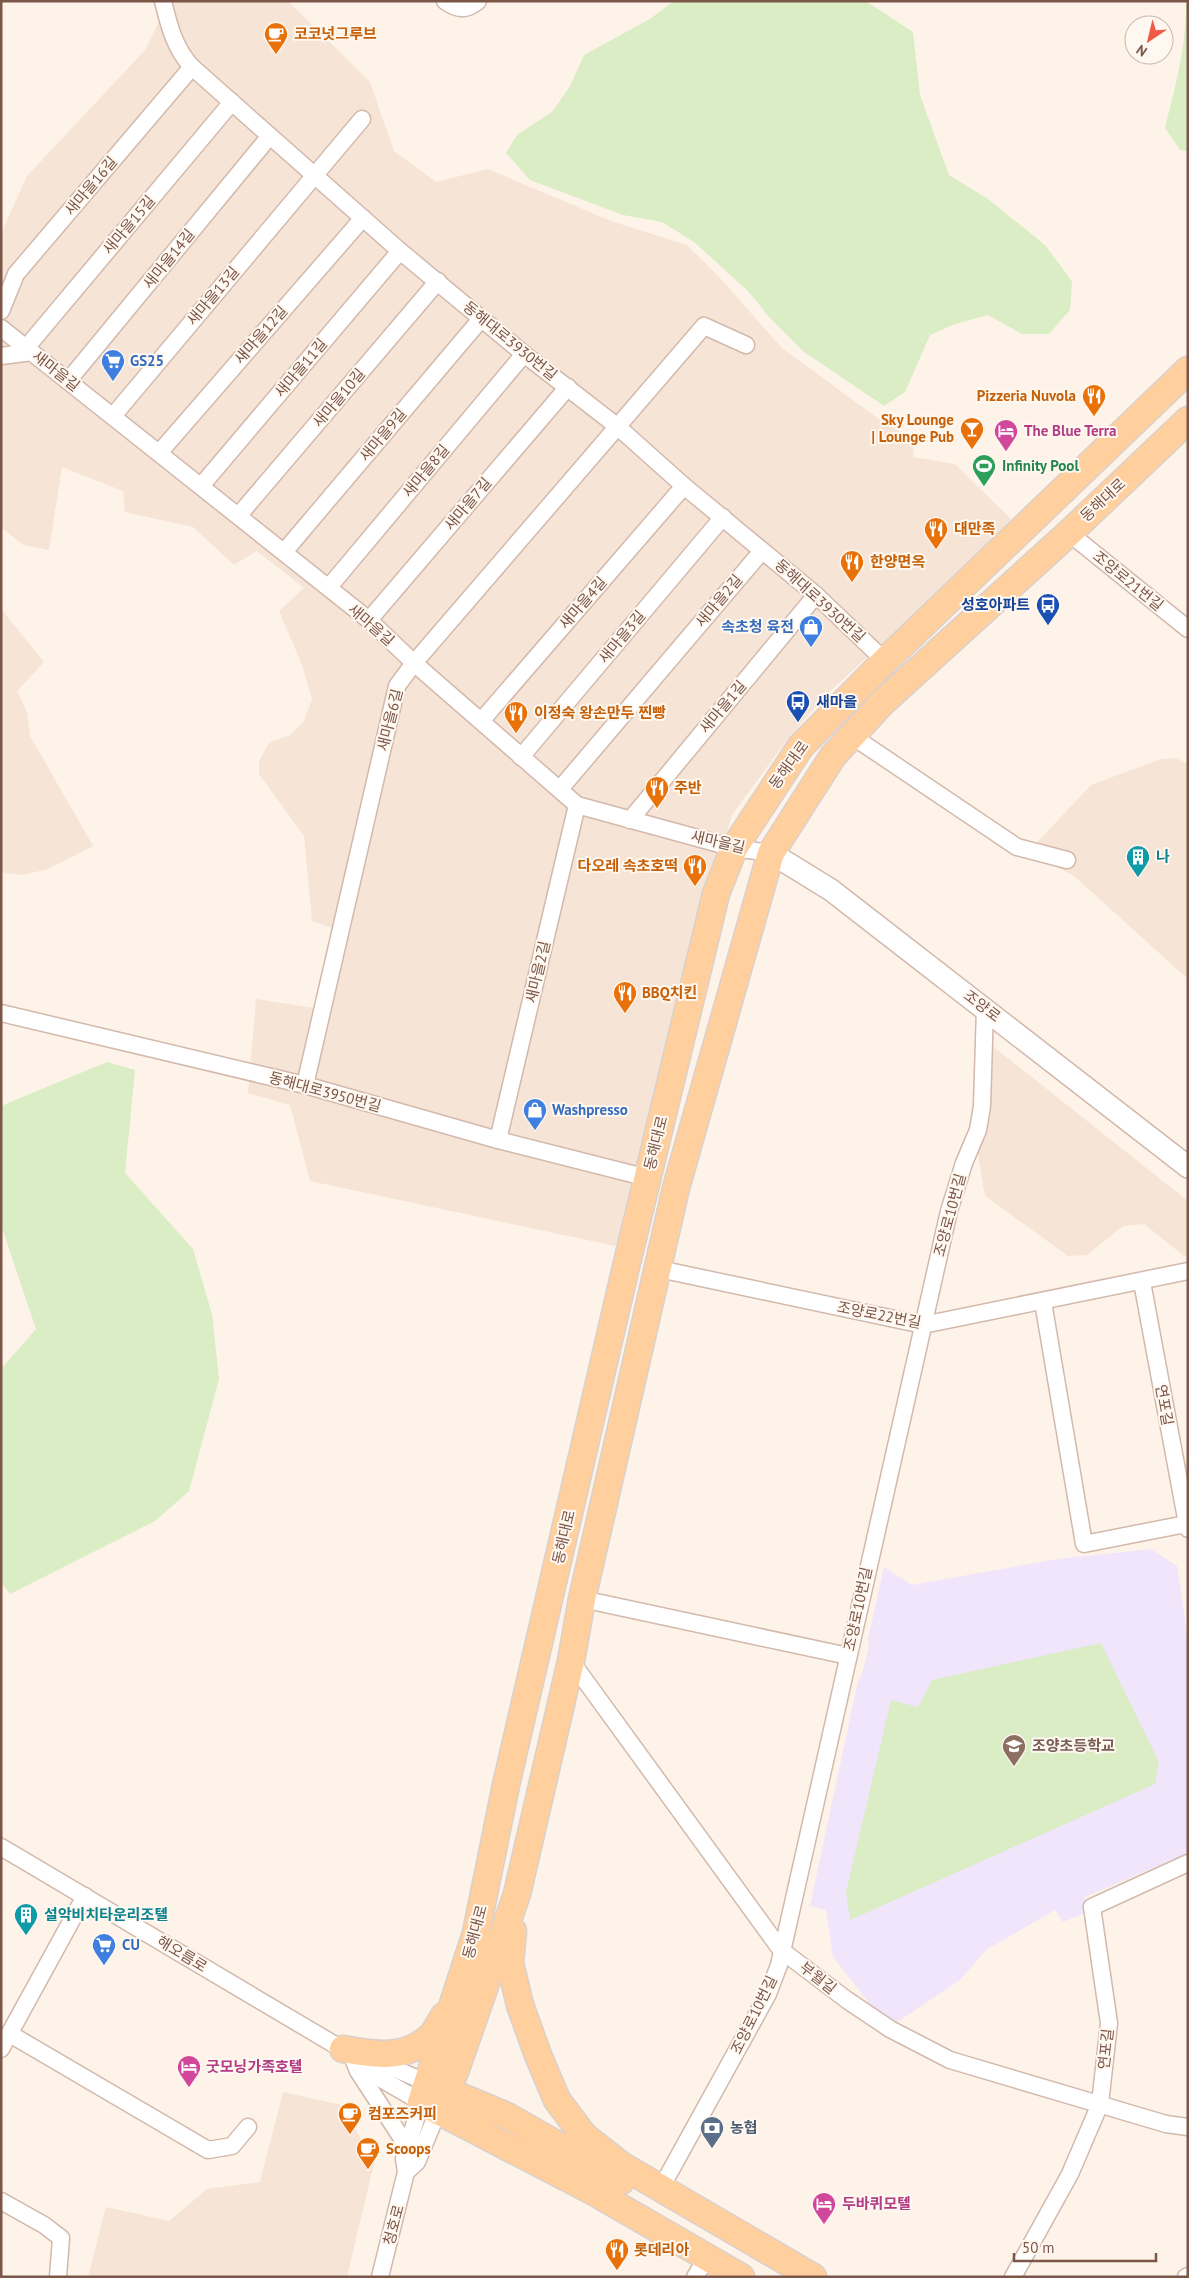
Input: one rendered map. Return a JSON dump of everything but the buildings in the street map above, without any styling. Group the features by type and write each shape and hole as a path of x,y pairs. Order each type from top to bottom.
{"main road":[{"name":"동해대로","path":"434,2097 457,1994 476,1932 506,1785 627,1261 716,894 734,848 801,746 885,661 1188,370"},
{"name":"동해대로","path":"813,2277 621,2165 584,2136 558,2100 538,2055 523,2013 510,1963 517,1894 571,1662 582,1599 676,1188 771,853 833,756 906,679 1069,532 1188,420"},
{"path":"627,1261 659,1269"},
{"name":"동해대로","path":"434,2097 517,1894"},
{"path":"352,2055 379,2056 398,2053 421,2044 432,2035 457,1994"},
{"name":"동해대로","path":"434,2097 507,2116 682,2216 751,2240"},
{"path":"434,2097 594,2192 701,2267 741,2277"}],"street":[{"name":"동해대로3930번길","path":"163,1 167,20 178,48 192,67 400,251 524,354 618,427 684,486 816,595 885,661"},
{"path":"445,1 460,9 468,8 478,1"},
{"name":"새마을16길","path":"1,312 16,274 192,67"},
{"name":"새마을15길","path":"29,350 232,102"},
{"name":"새마을13길","path":"113,416 362,119"},
{"name":"새마을14길","path":"68,381 270,137"},
{"name":"새마을12길","path":"159,453 363,218"},
{"name":"새마을11길","path":"202,486 400,251"},
{"name":"새마을10길","path":"239,515 438,281"},
{"name":"새마을9길","path":"284,552 482,319"},
{"name":"새마을6길","path":"305,1085 397,686 414,663 704,326 746,344"},
{"name":"새마을길","path":"1,328 369,620 414,663 482,720 521,757 577,805 734,848 771,853"},
{"path":"1,356 29,350"},
{"name":"새마을8길","path":"328,587 524,354"},
{"name":"새마을7길","path":"369,620 568,387"},
{"name":"새마을4길","path":"482,720 684,486"},
{"name":"새마을3길","path":"521,757 723,517"},
{"name":"조양로21번길","path":"1069,532 1188,629"},
{"name":"새마을2길","path":"560,789 762,551"},
{"name":"새마을1길","path":"630,820 816,595"},
{"path":"852,736 1017,847 1067,860"},
{"name":"새마을2길","path":"498,1140 577,805"},
{"name":"조양로","path":"771,853 831,890 1188,1167"},
{"name":"조양로10번길","path":"661,2188 768,1994 778,1965 922,1325 964,1163 978,1130 982,1106 984,1008"},
{"name":"동해대로3950번길","path":"1,1013 305,1085 498,1140 648,1178"},
{"name":"조양로22번길","path":"659,1269 922,1325 1142,1282 1188,1271"},
{"name":"연포길","path":"1142,1282 1187,1526"},
{"path":"1043,1302 1084,1544 1187,1526"},
{"path":"582,1599 848,1656"},
{"name":"부월길","path":"571,1662 781,1950 847,2000 890,2029 950,2060 1166,2124 1188,2127"},
{"name":"해오름로","path":"1,1847 352,2055 381,2063 434,2097"},
{"name":"연포길","path":"1013,2277 1070,2174 1100,2104 1109,2023 1092,1907 1188,1863"},
{"path":"1,2050 85,1896"},
{"path":"10,2034 208,2150 232,2146 248,2128"},
{"path":"352,2055 358,2071 401,2136 406,2150"},
{"name":"청호로","path":"380,2277 406,2172 404,2159 406,2150 434,2097"},
{"name":"청호로","path":"406,2172 417,2162 434,2097"},
{"path":"1,2201 44,2225 61,2238 58,2277"}],"shaded area":[{"path":"169,1 288,1 370,82 394,151 436,182 488,169 611,221 687,245 720,278 782,348 883,422 914,440 913,457 955,464 1014,522 826,695 789,737 732,815 715,872 620,1247 310,1181 290,1105 248,1093 256,999 321,1009 335,929 312,921 304,836 259,774 259,761 269,743 290,735 304,721 312,699 302,665 279,611 304,588 257,551 234,565 193,527 125,512 123,491 62,467 49,550 23,545 1,527 1,234 27,176 145,50"},
{"path":"1,609 44,662 17,691 27,712 30,736 93,846 48,869 23,875 4,873 1,870"},
{"path":"1176,758 1188,764 1188,979 1074,876 1028,852 1091,785 1161,759"},
{"path":"990,1044 1188,1201 1188,1256 1184,1256 1144,1224 1123,1226 1087,1255 1068,1256 985,1196 977,1149"},
{"name":"조양초등학교","path":"1151,1549 1177,1566 1188,1644 1188,1853 1083,1898 1089,1903 1087,1912 1063,1922 1055,1910 986,1950 960,1980 896,2023 880,2017 833,1957 826,1910 810,1906 858,1681 862,1674 869,1646 868,1639 884,1567 912,1585 1057,1559"},
{"path":"283,2092 342,2105 374,2163 347,2277 88,2277 106,2207 169,2221 207,2189 260,2182"}],"green space":[{"path":"674,1 864,1 913,32 920,95 949,175 988,199 1045,245 1072,281 1070,310 1049,334 1022,334 988,315 955,324 930,335 905,392 884,406 804,352 770,318 748,291 694,242 662,222 623,215 530,180 506,153 517,135 553,111 570,86 584,55 650,19"},
{"path":"1186,1 1188,1 1188,151 1180,150 1165,128 1185,33"},
{"path":"107,1062 135,1070 125,1173 193,1249 212,1314 219,1379 189,1491 155,1521 10,1594 1,1583 1,1369 36,1329 1,1225 1,1106"},
{"path":"1101,1643 1159,1762 1155,1784 850,1920 846,1892 891,1700 918,1707 932,1680"}],"place":[{"name":"코코넛그루브","path":"276,55"},
{"name":"GS25","path":"113,382"},
{"name":"Pizzeria Nuvola","path":"1094,417"},
{"name":"Sky Lounge | Lounge Pub","path":"972,450"},
{"name":"The Blue Terra","path":"1006,452"},
{"name":"Infinity Pool","path":"984,487"},
{"name":"대만족","path":"936,550"},
{"name":"한양면옥","path":"852,583"},
{"name":"성호아파트","path":"1048,626"},
{"name":"속초청 육전","path":"811,648"},
{"name":"새마을","path":"798,723"},
{"name":"이정숙 왕손만두 찐빵","path":"516,734"},
{"name":"주반","path":"657,809"},
{"name":"나","path":"1138,878"},
{"name":"다오레 속초호떡","path":"695,887"},
{"name":"BBQ치킨","path":"625,1014"},
{"name":"Washpresso","path":"535,1131"},
{"name":"조양초등학교","path":"1014,1767"},
{"name":"설악비치타운리조텔","path":"26,1936"},
{"name":"CU","path":"104,1966"},
{"name":"굿모닝가족호텔","path":"189,2088"},
{"name":"컴포즈커피","path":"350,2135"},
{"name":"농협","path":"712,2149"},
{"name":"Scoops","path":"368,2170"},
{"name":"두바퀴모텔","path":"824,2225"},
{"name":"롯데리아","path":"617,2271"}]}
